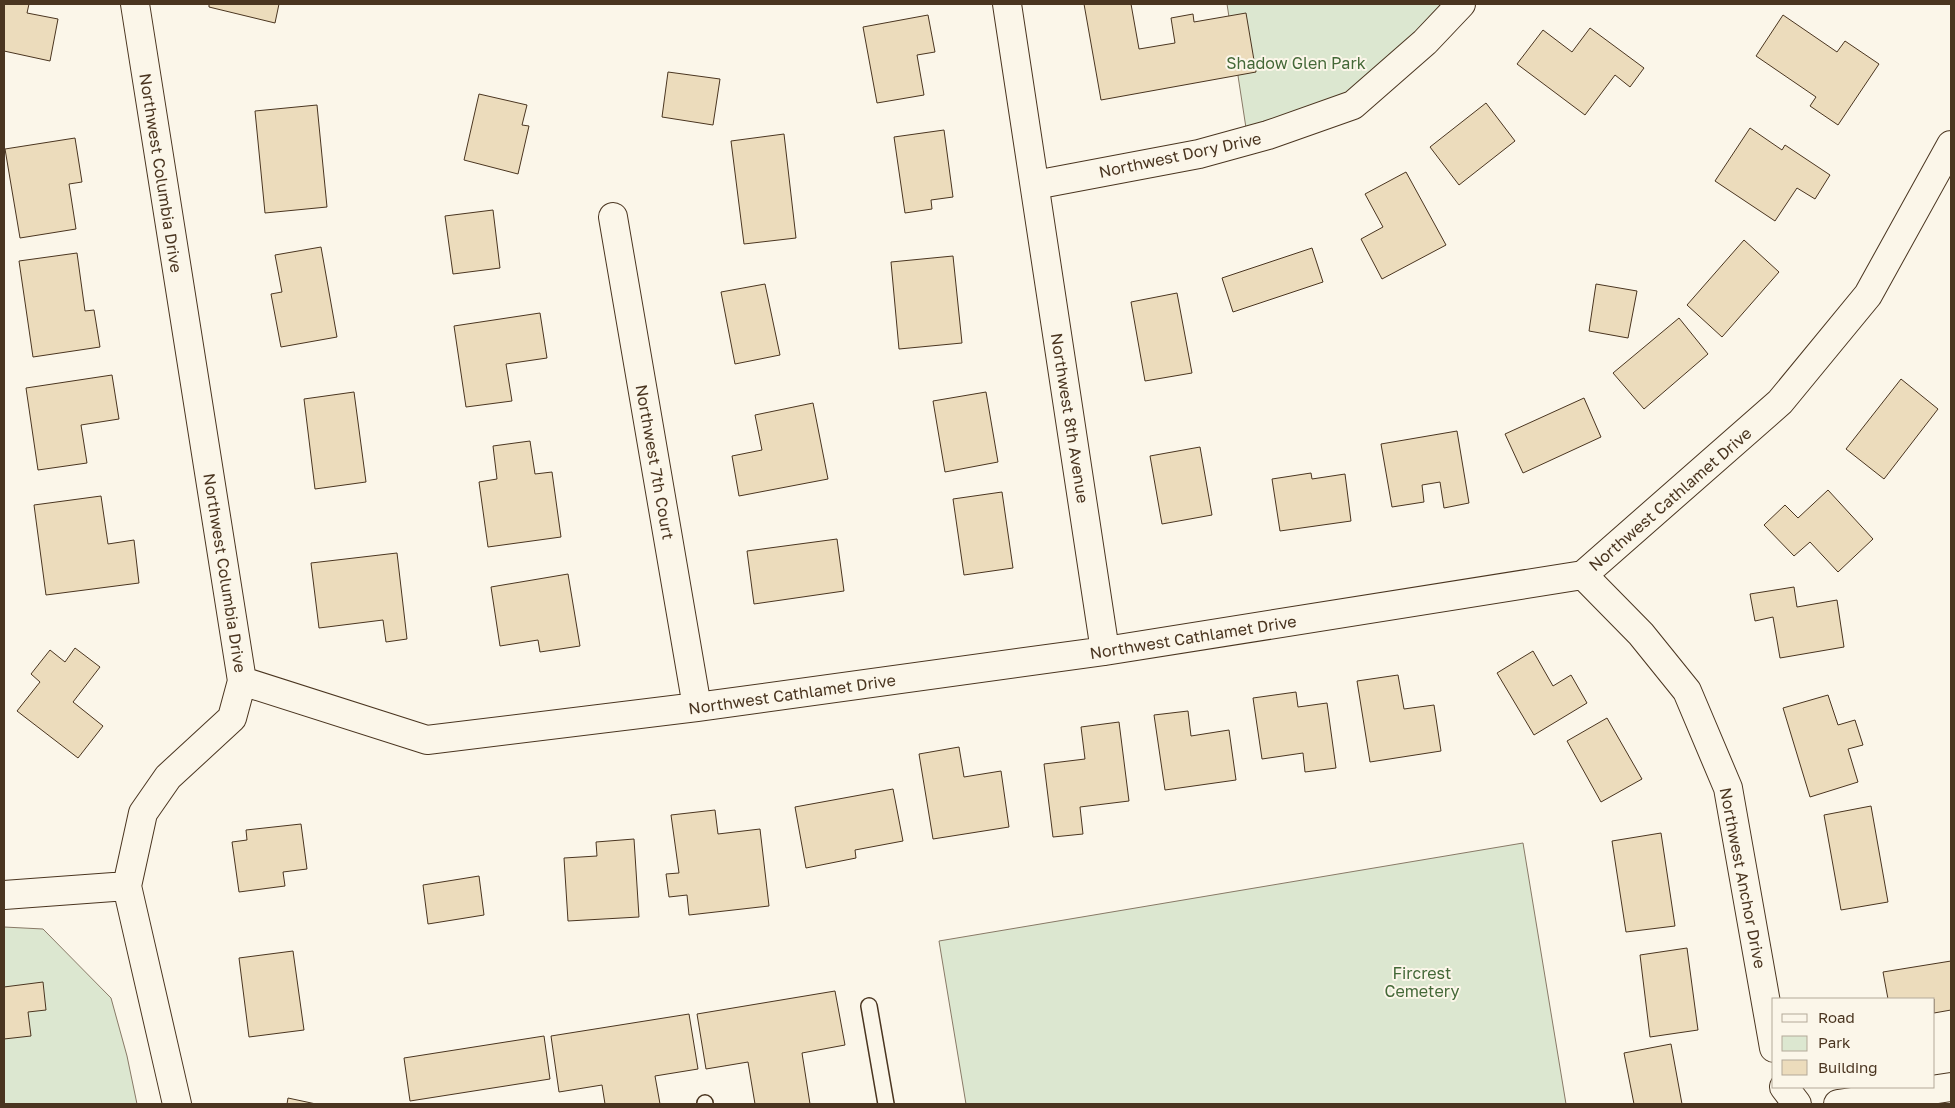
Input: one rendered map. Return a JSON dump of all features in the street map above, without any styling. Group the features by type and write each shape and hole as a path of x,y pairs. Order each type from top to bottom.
{"street":[{"name":"Northwest Columbia Drive","path":"135,4 242,681 232,718 168,778 143,813 128,886 177,1104"},
{"name":"Northwest 8th Avenue","path":"1007,4 1105,651"},
{"name":"Northwest Dory Drive","path":"1035,185 1199,154 1268,135 1353,105 1425,42 1461,4"},
{"name":"Northwest Cathlamet Drive","path":"242,681 427,740 697,707 1105,651 1583,575 1780,402 1868,295 1951,145"},
{"name":"Northwest 7th Court","path":"613,217 697,707"},
{"name":"Northwest Anchor Drive","path":"1583,575 1641,634 1687,691 1728,788 1772,1037"},
{"path":"4,895 128,886"},
{"path":"1785,1088 1797,1104"},
{"path":"1838,1104 1951,1088"}],"lane":[{"path":"870,1006 886,1104"}],"green space":[{"name":"Shadow Glen Park","path":"1227,4 1461,4 1353,105 1248,141"},
{"name":"Fircrest Cemetery","path":"1523,843 1566,1104 966,1104 939,941"},
{"path":"4,927 43,929 111,998 127,1056 137,1104 4,1104"}],"building":[{"path":"4,4 29,4 27,13 58,19 50,61 4,51"},
{"path":"209,4 279,4 275,23 209,7"},
{"path":"1084,4 1131,4 1139,49 1175,43 1171,18 1193,14 1194,22 1246,13 1256,72 1101,100"},
{"path":"928,15 935,52 917,55 924,95 877,103 863,27"},
{"path":"1783,15 1837,52 1845,41 1879,64 1838,125 1810,106 1816,97 1756,56"},
{"path":"1590,28 1644,68 1630,87 1615,75 1585,115 1517,64 1543,30 1572,52"},
{"path":"668,72 720,79 713,125 662,117"},
{"path":"479,94 527,105 522,125 529,126 518,174 464,160"},
{"path":"1486,103 1515,141 1459,185 1430,147"},
{"path":"317,105 327,207 265,213 255,111"},
{"path":"1750,128 1782,150 1785,145 1830,175 1815,199 1797,188 1775,221 1715,181"},
{"path":"944,130 953,197 931,200 932,209 905,213 894,137"},
{"path":"784,134 796,238 744,244 731,141"},
{"path":"75,138 82,182 69,184 76,229 20,238 5,149"},
{"path":"1406,172 1446,245 1382,279 1361,239 1383,227 1365,194"},
{"path":"493,210 500,268 453,274 445,216"},
{"path":"1744,240 1779,272 1722,337 1687,305"},
{"path":"321,247 337,337 281,347 271,294 282,292 275,255"},
{"path":"1312,248 1323,282 1233,312 1222,278"},
{"path":"77,253 85,311 94,310 100,347 33,357 19,261"},
{"path":"953,256 962,343 899,349 891,262"},
{"path":"765,284 780,355 735,364 721,292"},
{"path":"1596,284 1637,291 1628,338 1589,331"},
{"path":"1177,293 1192,373 1145,381 1131,302"},
{"path":"540,313 547,358 506,364 512,401 466,407 454,326"},
{"path":"1679,318 1708,354 1644,409 1613,373"},
{"path":"112,375 119,419 81,425 87,463 38,470 26,388"},
{"path":"1901,379 1938,409 1884,479 1846,449"},
{"path":"354,392 366,482 315,489 304,399"},
{"path":"986,392 998,462 945,472 933,401"},
{"path":"1584,398 1601,437 1523,473 1505,434"},
{"path":"813,403 828,479 739,496 732,456 762,450 755,415"},
{"path":"1457,431 1469,503 1444,508 1440,482 1422,485 1424,502 1392,507 1381,444"},
{"path":"530,441 535,474 552,472 561,537 488,547 479,482 497,479 493,446"},
{"path":"1200,447 1212,515 1162,524 1150,456"},
{"path":"1311,473 1312,479 1345,474 1351,521 1280,531 1272,479"},
{"path":"1828,490 1873,539 1838,572 1810,542 1794,556 1764,525 1785,505 1798,518"},
{"path":"1002,492 1013,568 964,575 953,499"},
{"path":"101,496 108,544 134,540 139,583 46,595 34,505"},
{"path":"837,539 844,591 754,604 747,551"},
{"path":"397,553 407,639 386,642 383,620 319,628 311,563"},
{"path":"568,574 580,646 540,652 538,640 500,646 491,587"},
{"path":"1794,587 1797,607 1837,600 1844,647 1780,658 1773,617 1755,621 1750,594"},
{"path":"75,648 100,667 73,702 103,726 78,758 17,711 40,682 31,674 50,650 65,662"},
{"path":"1533,651 1553,686 1571,675 1587,703 1534,735 1497,673"},
{"path":"1398,675 1404,709 1434,705 1441,751 1370,762 1357,681"},
{"path":"1296,692 1298,707 1327,703 1336,768 1305,772 1303,753 1262,759 1253,698"},
{"path":"1828,695 1838,725 1855,720 1863,745 1848,749 1858,782 1810,797 1783,708"},
{"path":"1188,711 1191,736 1229,730 1236,780 1165,790 1154,715"},
{"path":"1607,718 1642,779 1601,802 1567,741"},
{"path":"1119,722 1129,801 1080,807 1083,834 1053,837 1044,764 1085,759 1081,727"},
{"path":"959,747 964,777 1001,771 1009,827 933,839 919,754"},
{"path":"893,789 903,841 855,850 856,858 806,868 795,807"},
{"path":"1871,806 1888,902 1841,910 1824,815"},
{"path":"715,810 718,834 760,829 769,906 689,915 687,895 669,897 666,874 679,873 671,815"},
{"path":"301,824 307,869 283,872 285,886 239,892 232,842 247,840 246,830"},
{"path":"1661,833 1675,926 1626,932 1612,841"},
{"path":"634,839 639,917 568,921 564,858 597,856 596,842"},
{"path":"479,876 484,915 428,924 423,885"},
{"path":"1687,948 1698,1030 1650,1037 1640,955"},
{"path":"293,951 304,1030 249,1037 239,958"},
{"path":"1951,961 1951,1010 1935,1013 1935,998 1888,998 1883,972"},
{"path":"43,982 46,1010 28,1012 31,1036 4,1039 4,987"},
{"path":"835,991 845,1045 802,1053 810,1104 755,1104 748,1062 706,1069 697,1014"},
{"path":"689,1014 698,1069 655,1076 660,1104 605,1104 602,1085 559,1092 551,1036"},
{"path":"544,1036 550,1079 410,1101 404,1058"},
{"path":"1671,1044 1682,1104 1634,1104 1624,1053"},
{"path":"288,1098 316,1104 287,1104"}]}
